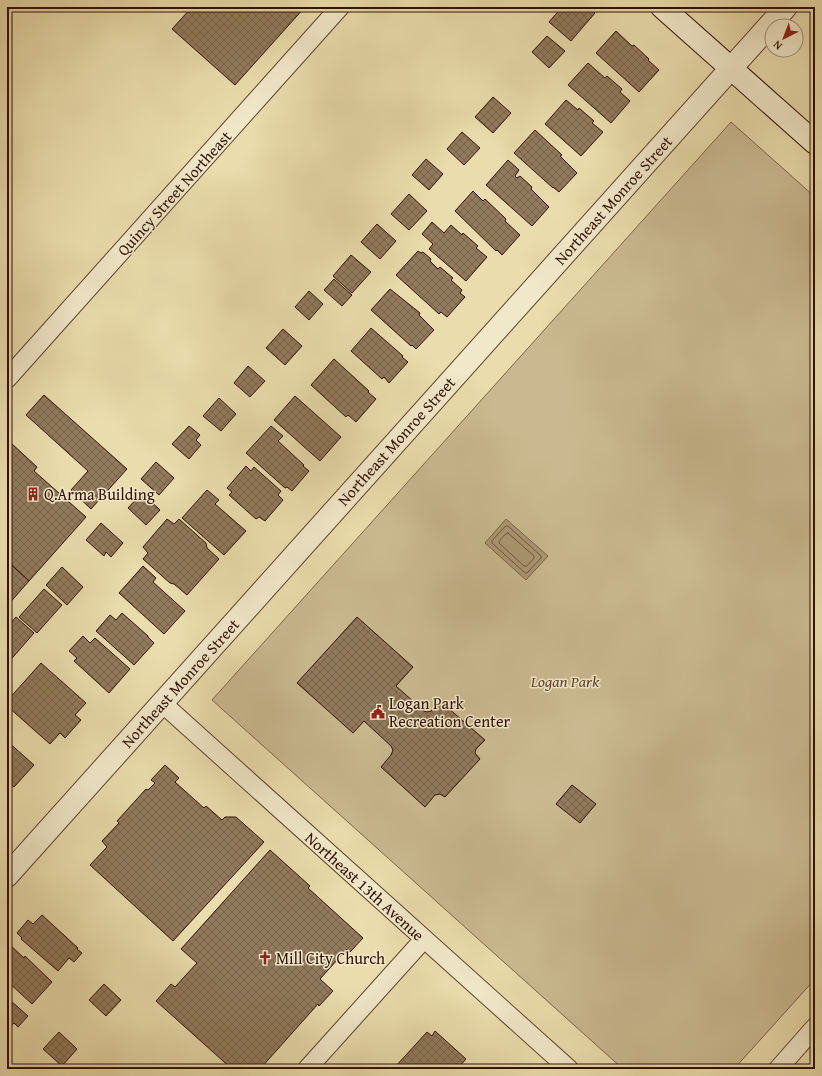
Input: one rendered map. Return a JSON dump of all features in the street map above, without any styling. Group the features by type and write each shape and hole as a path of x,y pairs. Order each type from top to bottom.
{"street":[{"name":"Quincy Street Northeast","path":"7,379 340,7"},
{"path":"662,7 815,143"},
{"name":"Northeast Monroe Street","path":"7,876 786,7"},
{"name":"Northeast 13th Avenue","path":"162,703 569,1069"},
{"path":"307,1069 424,939"},
{"path":"778,1069 815,1027"}],"green space":[{"name":"Logan Park","path":"731,122 815,197 815,979 734,1069 623,1069 212,700"}],"water":[{"path":"506,519 548,556 526,580 485,543"}],"building":[{"path":"192,7 305,7 235,85 172,29"},
{"path":"562,7 590,7 595,13 571,41 549,22"},
{"path":"616,31 632,46 634,45 659,70 639,92 596,53"},
{"path":"547,36 565,51 549,68 532,52"},
{"path":"588,63 605,78 607,76 622,89 620,92 630,101 611,123 568,85"},
{"path":"493,97 511,113 493,133 475,117"},
{"path":"566,100 578,110 579,108 594,121 592,123 603,132 581,156 545,124"},
{"path":"535,130 562,155 560,156 577,173 559,192 514,153"},
{"path":"462,132 480,148 464,165 447,149"},
{"path":"426,159 443,174 429,190 412,175"},
{"path":"508,160 519,170 515,176 517,178 520,176 532,187 531,189 549,207 532,226 486,185"},
{"path":"473,191 483,201 485,199 520,235 502,255 455,211"},
{"path":"409,194 427,211 409,230 391,214"},
{"path":"432,222 444,233 451,225 478,246 476,248 487,257 466,281 429,249 433,244 422,234"},
{"path":"377,224 396,241 380,259 361,242"},
{"path":"418,251 421,253 423,252 431,259 430,261 438,269 440,267 453,278 451,280 462,290 460,293 465,297 447,317 441,312 439,314 396,275"},
{"path":"351,255 371,272 352,293 333,276"},
{"path":"334,279 352,295 342,306 324,290"},
{"path":"390,289 420,313 419,315 434,330 416,349 371,310"},
{"path":"309,291 323,304 309,320 295,307"},
{"path":"371,328 408,362 389,383 384,377 382,379 351,351"},
{"path":"283,329 302,346 285,365 266,348"},
{"path":"334,359 376,399 356,422 348,415 346,417 311,385"},
{"path":"248,366 265,381 250,397 234,383"},
{"path":"44,395 127,469 91,509 71,490 88,471 26,415"},
{"path":"295,396 341,437 320,461 274,420"},
{"path":"219,398 236,414 221,431 203,416"},
{"path":"189,426 200,435 196,440 201,445 189,459 172,444"},
{"path":"271,426 283,436 278,441 309,471 292,491 287,487 285,488 246,453"},
{"name":"Q.Arma Building","path":"11,443 37,467 34,471 86,517 29,581 7,561 7,447"},
{"path":"156,462 174,478 159,495 141,479"},
{"path":"246,466 251,471 254,467 281,491 278,495 283,500 265,521 259,517 256,519 229,495 232,492 227,488"},
{"path":"207,490 219,500 215,504 246,531 224,555 182,518"},
{"path":"142,493 160,510 146,525 128,508"},
{"path":"167,519 174,524 179,519 206,543 207,548 219,559 187,595 174,584 170,583 143,559 148,553 143,547"},
{"path":"101,523 123,543 111,557 106,552 104,556 86,540"},
{"path":"7,561 29,581 7,606"},
{"path":"143,566 156,578 153,582 185,611 164,634 119,593"},
{"path":"62,567 83,587 67,605 46,585"},
{"path":"44,589 62,605 37,633 19,617"},
{"path":"122,613 154,643 134,665 96,631 110,615 116,620"},
{"path":"16,617 34,633 7,664 7,627"},
{"name":"Logan Park Recreation Center","path":"357,617 413,667 396,686 424,711 431,711 440,701 485,740 476,749 475,753 480,759 445,797 440,794 435,795 425,807 381,767 391,755 393,750 391,746 364,721 353,733 297,683"},
{"path":"83,636 90,643 95,638 130,669 109,693 74,661 77,658 69,651"},
{"path":"41,663 86,703 75,715 81,720 65,738 60,733 50,744 7,706 7,701"},
{"path":"7,741 34,765 14,787 7,781"},
{"path":"165,765 179,778 175,782 204,808 206,806 222,820 225,817 236,817 264,842 173,941 90,865 107,847 102,841 119,823 117,821 146,789 148,790 155,783 151,780"},
{"path":"572,785 596,804 580,823 556,804"},
{"name":"Mill City Church","path":"270,850 310,886 308,888 363,938 350,952 347,949 320,979 333,991 319,1006 318,1004 260,1069 232,1069 156,1001 171,984 175,987 197,963 181,949"},
{"path":"42,915 82,953 74,962 69,958 58,971 21,939 22,938 17,933 28,920 33,924"},
{"path":"8,943 24,958 25,956 52,982 32,1004 7,981"},
{"path":"104,984 121,1000 106,1016 89,1000"},
{"path":"7,995 12,1000 11,1001 28,1016 18,1027 14,1023 7,1030"},
{"path":"435,1031 466,1059 457,1069 397,1069 395,1067 427,1032 432,1036"},
{"path":"59,1032 77,1049 62,1066 43,1049"}],"place":[{"name":"Q.Arma Building","path":"33,494"},
{"name":"Logan Park Recreation Center","path":"378,712"},
{"name":"Mill City Church","path":"265,958"}]}
